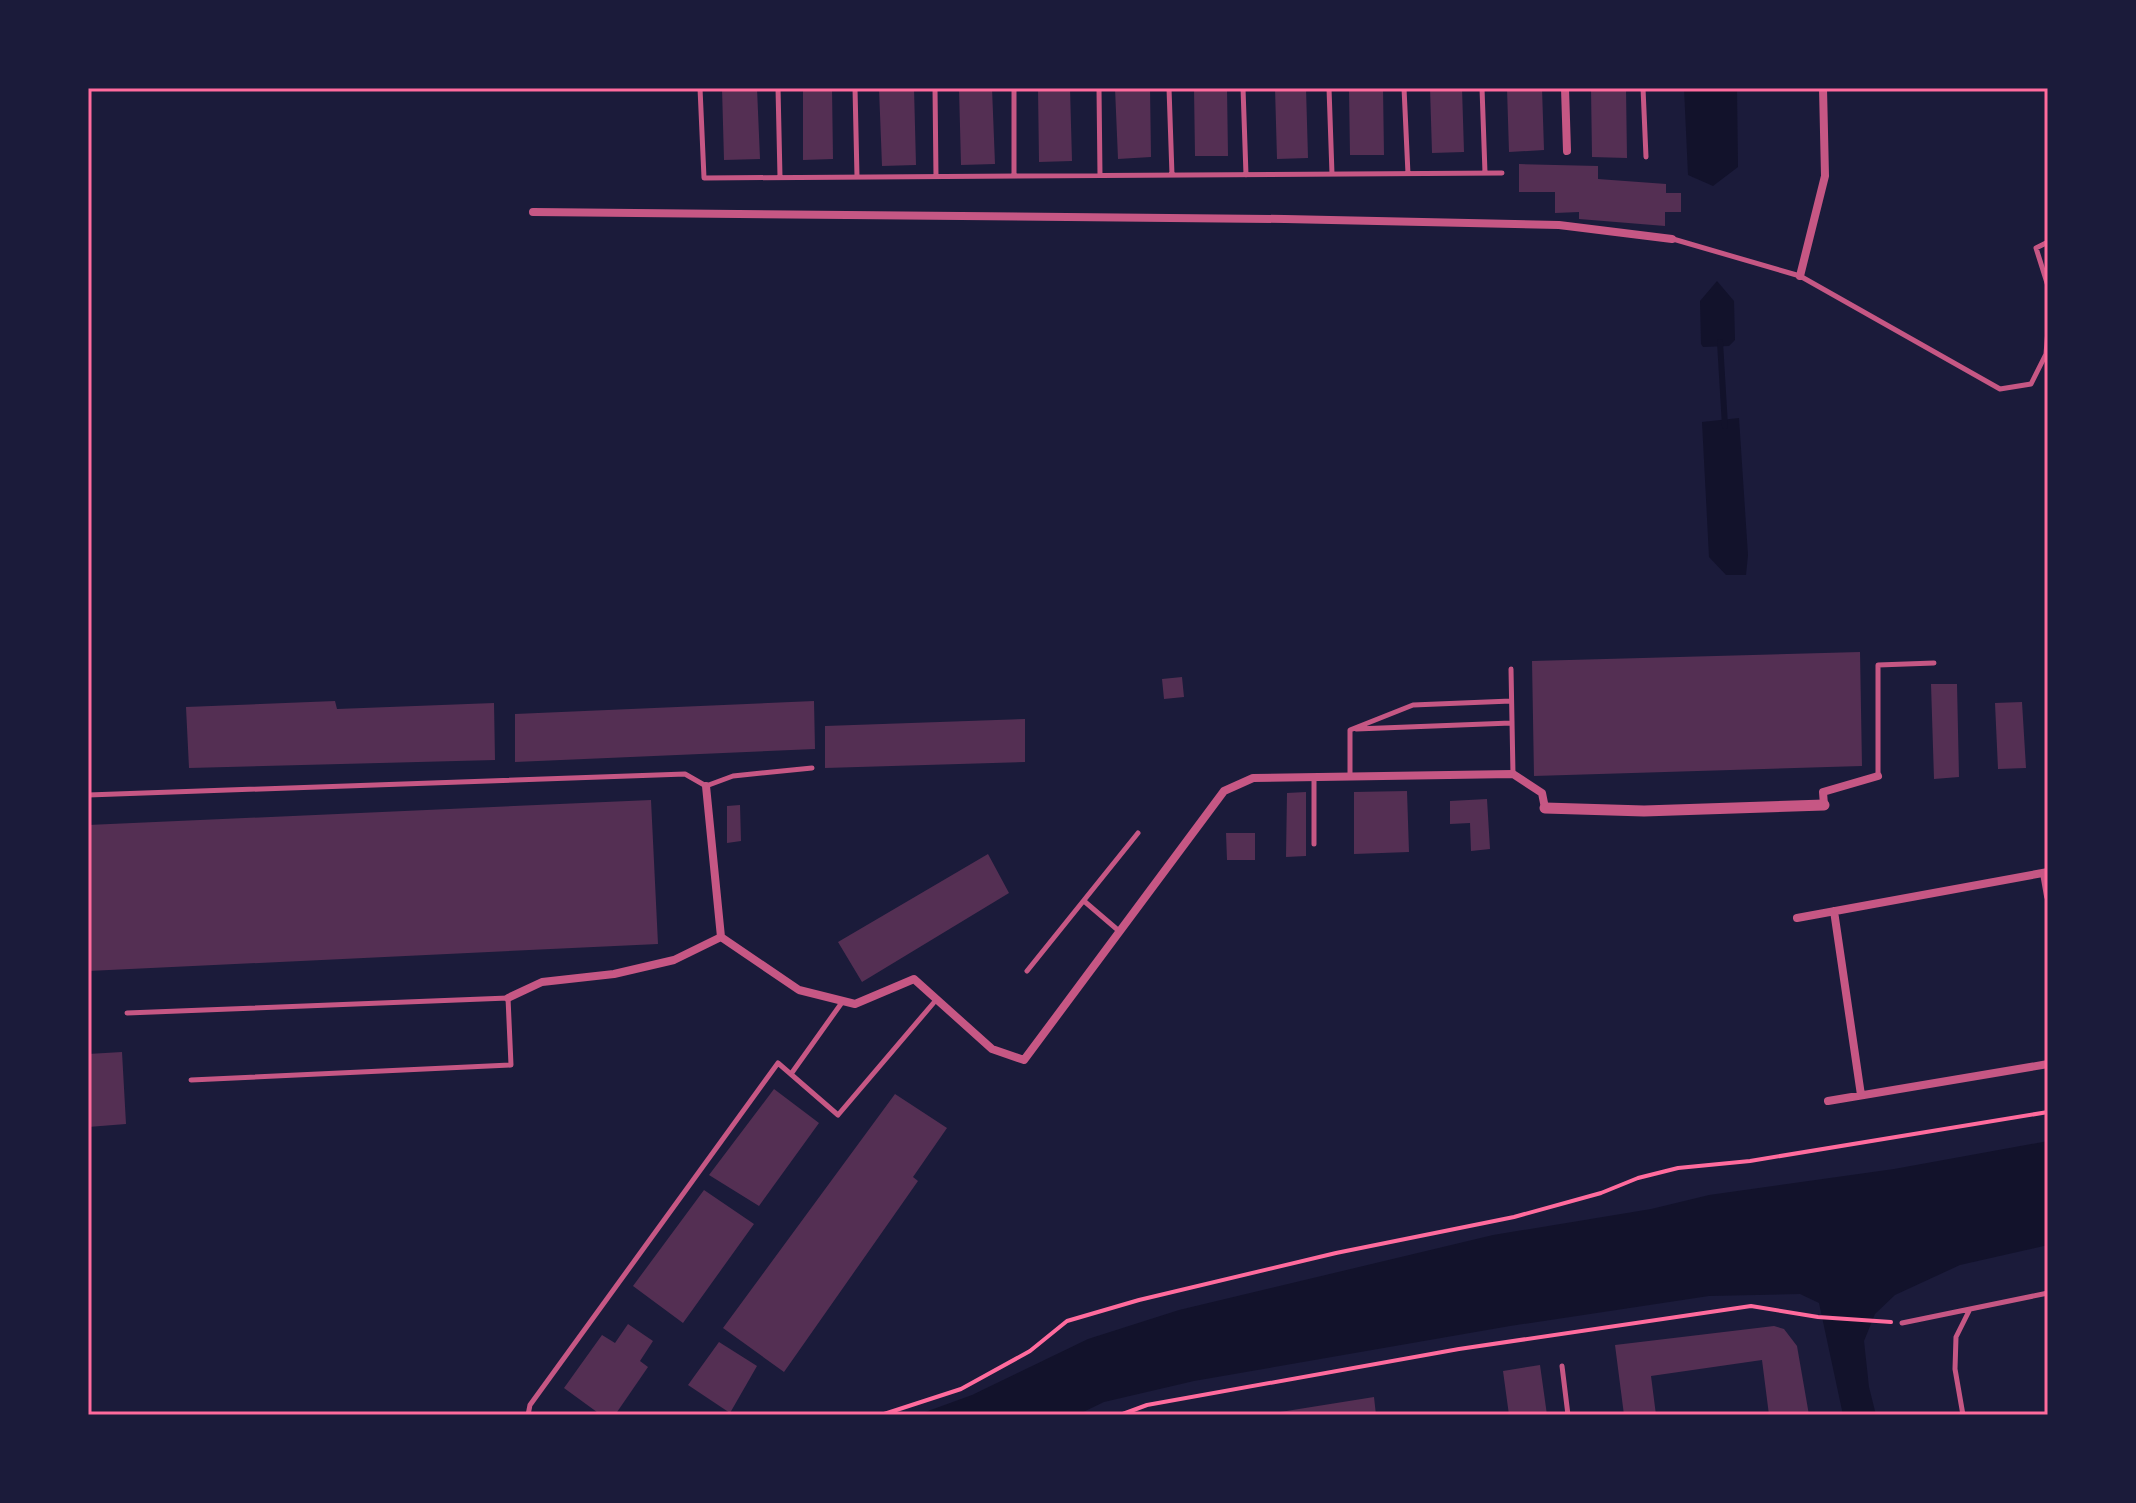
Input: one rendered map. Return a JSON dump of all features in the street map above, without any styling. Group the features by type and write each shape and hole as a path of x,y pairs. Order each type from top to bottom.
{"street":[{"path":"1565,88 1567,151"},
{"path":"1800,276 1825,176 1823,88"},
{"path":"533,212 1285,219 1544,225 1672,239"},
{"path":"721,937 799,990 855,1004 914,979 992,1049 1024,1060 1224,791 1253,778 1513,774 1542,793 1545,808 1644,811 1824,805 1823,792 1878,776"},
{"path":"706,786 721,937"},
{"path":"1797,918 2046,873 2048,896"},
{"path":"1834,911 1861,1095"},
{"path":"508,998 542,982 614,974 674,960 721,937"},
{"path":"1828,1101 2048,1064"}],"lane":[{"path":"700,88 704,178 1502,173"},
{"path":"778,88 780,177"},
{"path":"855,88 857,177"},
{"path":"935,88 936,177"},
{"path":"1014,88 1014,176"},
{"path":"1099,88 1100,176"},
{"path":"1169,88 1172,175"},
{"path":"1243,88 1246,175"},
{"path":"1329,88 1332,174"},
{"path":"1404,88 1408,174"},
{"path":"1482,88 1485,173"},
{"path":"1643,88 1646,157"},
{"path":"1672,239 1800,276 2000,389 2031,384 2046,354 2048,330"},
{"path":"2048,242 2036,248 2048,286"},
{"path":"1878,776 1878,665 1934,663"},
{"path":"1511,669 1513,774"},
{"path":"1350,730 1413,705 1511,701"},
{"path":"1350,730 1511,723"},
{"path":"1350,730 1350,777"},
{"path":"88,795 685,774 706,786 733,776 812,768"},
{"path":"1314,777 1314,844"},
{"path":"1027,971 1138,833"},
{"path":"1084,901 1119,932"},
{"path":"127,1013 508,998 511,1065 191,1080"},
{"path":"528,1415 530,1405 778,1063 838,1115 937,999"},
{"path":"791,1074 843,1001"},
{"path":"1902,1323 2048,1293"},
{"path":"1963,1415 1955,1369 1956,1337 1969,1310"},
{"path":"1562,1366 1568,1415"}],"path":[{"path":"881,1415 961,1389 1030,1351 1067,1321 1139,1300 1336,1253 1514,1217 1678,1168 1750,1161 2048,1112"},
{"path":"1120,1415 1147,1405 1459,1349 1751,1306 1818,1317 1884,1322"}],"shaded area":[{"path":"1684,88 1737,88 1738,167 1713,186 1688,175"},
{"path":"1717,281 1734,301 1735,340 1729,346 1703,347 1700,301"},
{"path":"1739,418 1748,555 1746,575 1726,575 1709,557 1702,422"},
{"path":"2048,1141 2048,1245 1960,1265 1895,1295 1875,1314 1864,1341 1869,1387 1876,1415 1843,1415 1819,1303 1800,1294 1709,1296 1510,1326 1194,1381 1104,1402 1077,1415 917,1415 972,1395 1088,1339 1179,1310 1493,1235 1651,1209 1709,1195 1894,1169"}],"building":[{"path":"722,88 757,88 760,159 724,160"},
{"path":"803,88 832,88 833,159 803,160"},
{"path":"879,88 914,88 916,165 882,166"},
{"path":"959,88 992,88 995,164 961,165"},
{"path":"1038,88 1070,88 1072,161 1039,162"},
{"path":"1115,88 1150,88 1151,157 1118,159"},
{"path":"1194,88 1227,88 1228,156 1195,156"},
{"path":"1275,88 1306,88 1308,158 1277,159"},
{"path":"1349,88 1383,88 1384,155 1350,155"},
{"path":"1430,88 1462,88 1464,152 1432,153"},
{"path":"1507,88 1542,88 1544,150 1509,152"},
{"path":"1591,88 1626,88 1627,158 1592,157"},
{"path":"1519,164 1598,166 1598,179 1666,184 1666,193 1681,193 1681,212 1665,212 1665,226 1579,219 1579,212 1555,213 1555,192 1519,192"},
{"path":"1860,652 1862,766 1534,776 1532,661"},
{"path":"1182,677 1184,697 1164,699 1162,679"},
{"path":"1931,684 1957,684 1959,777 1934,779"},
{"path":"335,701 337,709 494,703 495,760 189,768 186,707"},
{"path":"814,701 815,749 515,762 515,714"},
{"path":"2022,702 2026,768 1998,769 1995,703"},
{"path":"1025,719 1025,762 825,768 825,726"},
{"path":"1407,791 1409,852 1354,854 1354,792"},
{"path":"1306,792 1306,856 1286,857 1287,793"},
{"path":"1487,799 1490,849 1471,851 1470,823 1450,824 1450,801"},
{"path":"651,800 658,944 88,971 88,825"},
{"path":"740,805 741,841 727,843 727,806"},
{"path":"1226,833 1255,833 1255,860 1227,860"},
{"path":"988,854 1009,893 862,982 838,942"},
{"path":"122,1052 126,1124 88,1127 88,1054"},
{"path":"774,1089 819,1123 759,1206 709,1175"},
{"path":"895,1094 947,1128 913,1177 918,1181 784,1372 723,1328"},
{"path":"704,1190 754,1224 683,1323 633,1286"},
{"path":"628,1324 653,1341 640,1361 648,1367 615,1415 601,1415 564,1388 602,1335 615,1343"},
{"path":"1774,1326 1784,1329 1797,1346 1809,1415 1769,1415 1762,1360 1651,1376 1656,1415 1624,1415 1615,1345"},
{"path":"719,1342 757,1366 730,1413 688,1385"},
{"path":"1540,1365 1547,1415 1509,1415 1503,1371"},
{"path":"1374,1397 1376,1415 1274,1415 1274,1413"}],"waterway":[{"path":"1720,342 1725,426"}]}
